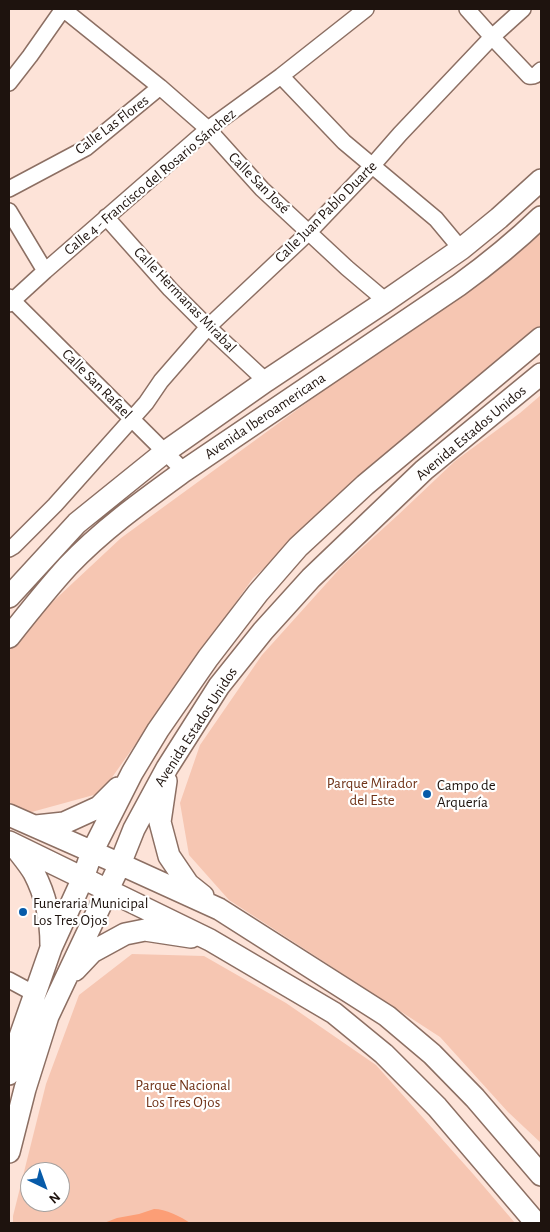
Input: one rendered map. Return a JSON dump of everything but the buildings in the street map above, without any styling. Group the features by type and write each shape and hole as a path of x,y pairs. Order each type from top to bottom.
{"street":[{"path":"9,82 63,9"},
{"name":"Calle San José","path":"63,9 208,130 262,189 386,301"},
{"name":"Calle 4 - Francisco del Rosario Sánchez","path":"10,300 208,130 281,76 366,9"},
{"path":"467,9 492,38 535,73"},
{"name":"Calle Juan Pablo Duarte","path":"9,549 55,505 146,403 161,381 208,327 309,232 492,38 523,9"},
{"path":"281,76 344,142 436,219 461,250"},
{"name":"Calle Las Flores","path":"9,189 86,148 160,88"},
{"name":"Avenida Iberoamericana","path":"9,597 77,523 166,452 266,381 461,250 541,180"},
{"path":"9,211 45,271"},
{"name":"Calle Hermanas Mirabal","path":"106,217 170,289 266,381"},
{"name":"Avenida Iberoamericana","path":"9,637 68,566 86,548 144,500 459,285 501,253 541,217"},
{"name":"Calle San Rafael","path":"10,300 184,471"},
{"name":"Avenida Estados Unidos","path":"9,1074 16,1048 51,948 83,878 92,852 132,773 158,730 208,658 258,593 298,547 365,485 541,338"},
{"name":"Avenida Estados Unidos","path":"9,1152 25,1089 48,1016 120,864 134,829 167,768 219,686 263,631 311,578 424,470 541,374"},
{"path":"167,768 160,822 169,856 188,884 218,909 387,1016 432,1054 538,1170"},
{"path":"34,826 64,823 100,807 132,773"},
{"path":"9,815 218,909"},
{"path":"11,844 210,940 334,1013 384,1054 437,1107 536,1223"},
{"path":"11,844 33,872 45,900 51,926 51,948"},
{"path":"64,981 92,952 125,934 145,930 210,940"},
{"path":"9,980 35,994"}],"green space":[{"path":"541,232 541,325 253,578 101,793 28,813 9,802 9,650 45,609 121,538"},
{"name":"Parque Mirador del Este","path":"541,395 541,1143 508,1112 440,1037 229,900 189,855 180,803 200,745 262,655 343,565 455,461"},
{"name":"Parque Nacional Los Tres Ojos","path":"132,954 204,956 286,1003 376,1065 515,1223 13,1223 20,1188 20,1212 70,1212 70,1162 26,1162 46,1084 79,995"}],"shaded area":[{"path":"154,1209 163,1210 190,1223 104,1223 117,1218"}],"place":[{"name":"Campo de Arquería","path":"427,794"},
{"name":"Funeraria Municipal Los Tres Ojos","path":"23,912"}]}
